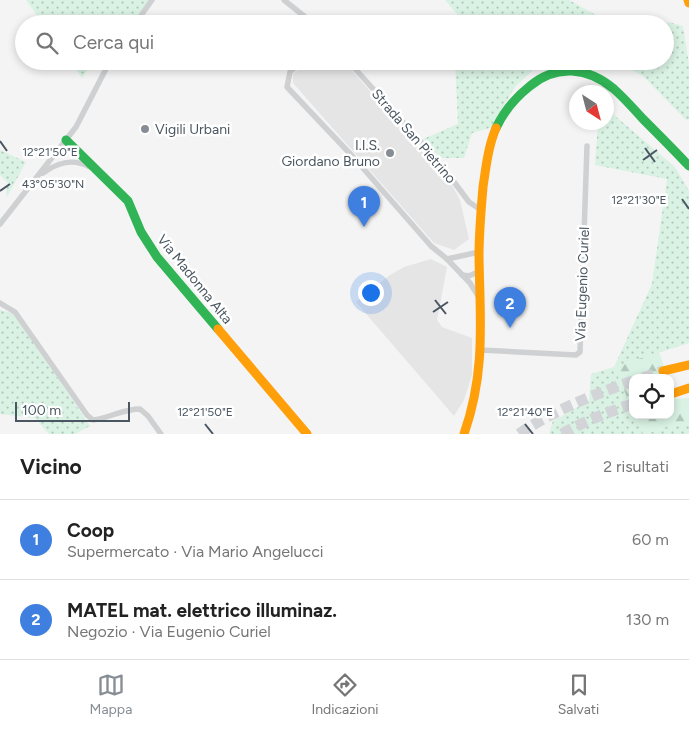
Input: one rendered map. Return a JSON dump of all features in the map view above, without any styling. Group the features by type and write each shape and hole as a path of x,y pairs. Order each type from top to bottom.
{"main road":[{"path":"464,434 476,398 481,350 479,252 486,166 498,124 509,106 523,91 540,78 554,71 571,70 588,74 604,81 637,111 689,166"},
{"name":"Via Madonna Alta","path":"66,140 128,202 141,232 157,257 307,434"},
{"path":"663,371 689,364"},
{"path":"674,393 688,389"}],"street":[{"path":"141,15 152,0"},
{"path":"284,0 303,15"},
{"path":"0,224 78,123 105,70"},
{"path":"292,70 290,72 287,88 355,159 431,246 462,274 481,300"},
{"name":"Strada San Pietrino","path":"356,70 439,162 469,202 481,210"},
{"name":"Via Eugenio Curiel","path":"481,350 576,355 580,352 587,146"},
{"path":"38,177 50,168 69,161 85,164 95,170"},
{"path":"447,259 479,252"},
{"path":"462,274 468,276 480,271"},
{"path":"0,303 15,312 87,415 93,420 129,409 140,409 148,416 161,434"}],"shaded area":[{"name":"I.I.S. Giordano Bruno","path":"298,70 352,70 453,187 460,200 469,239 454,250 434,243 293,83 293,74"},
{"path":"431,259 447,267 437,320 442,327 472,338 472,375 464,400 454,416 356,302 390,275 404,267"}],"green space":[{"path":"26,0 152,0 141,15 37,15"},
{"path":"445,0 569,0 596,15 458,15"},
{"path":"674,23 683,26 689,65 689,119 686,120 643,76 632,70 674,70"},
{"path":"76,70 88,70 82,78"},
{"path":"455,70 533,70 515,87 490,128 472,133 464,158 440,158 423,139 458,124"},
{"path":"614,115 675,167 689,191 689,343 614,367 652,284 667,179 595,165 598,130 614,130"},
{"path":"0,150 26,162 7,197 8,183 0,175"},
{"path":"0,310 12,313 19,320 90,426 75,434 49,434 35,418 0,414"},
{"path":"659,352 667,374 629,374 629,402 614,367"},
{"path":"614,367 629,402 629,419 637,419 643,434 549,434 553,421 589,401 591,374"},
{"path":"674,394 676,399 689,398 689,423 643,434 637,419 674,419"},
{"path":"689,423 689,434 643,434"}],"tunnel":[{"path":"654,374 663,371"},
{"path":"519,434 532,425 574,404 629,382"},
{"path":"562,434 597,417 629,405"}],"traffic: fast":[{"path":"496,128 515,100 540,79 561,71 583,73 594,76 614,89 689,166"},
{"path":"66,140 128,201 141,232 157,257 218,329"}],"traffic: slow":[{"path":"464,434 476,389 479,367 479,247 481,213 488,157 496,128"},
{"path":"218,329 307,434"},
{"path":"663,371 689,365"},
{"path":"674,393 689,388"}],"place":[{"name":"Vigili Urbani","path":"145,129"},
{"name":"I.I.S. Giordano Bruno","path":"390,153"},
{"name":"Coop","path":"364,227"},
{"name":"MATEL mat. elettrico illuminaz.","path":"510,328"}]}
